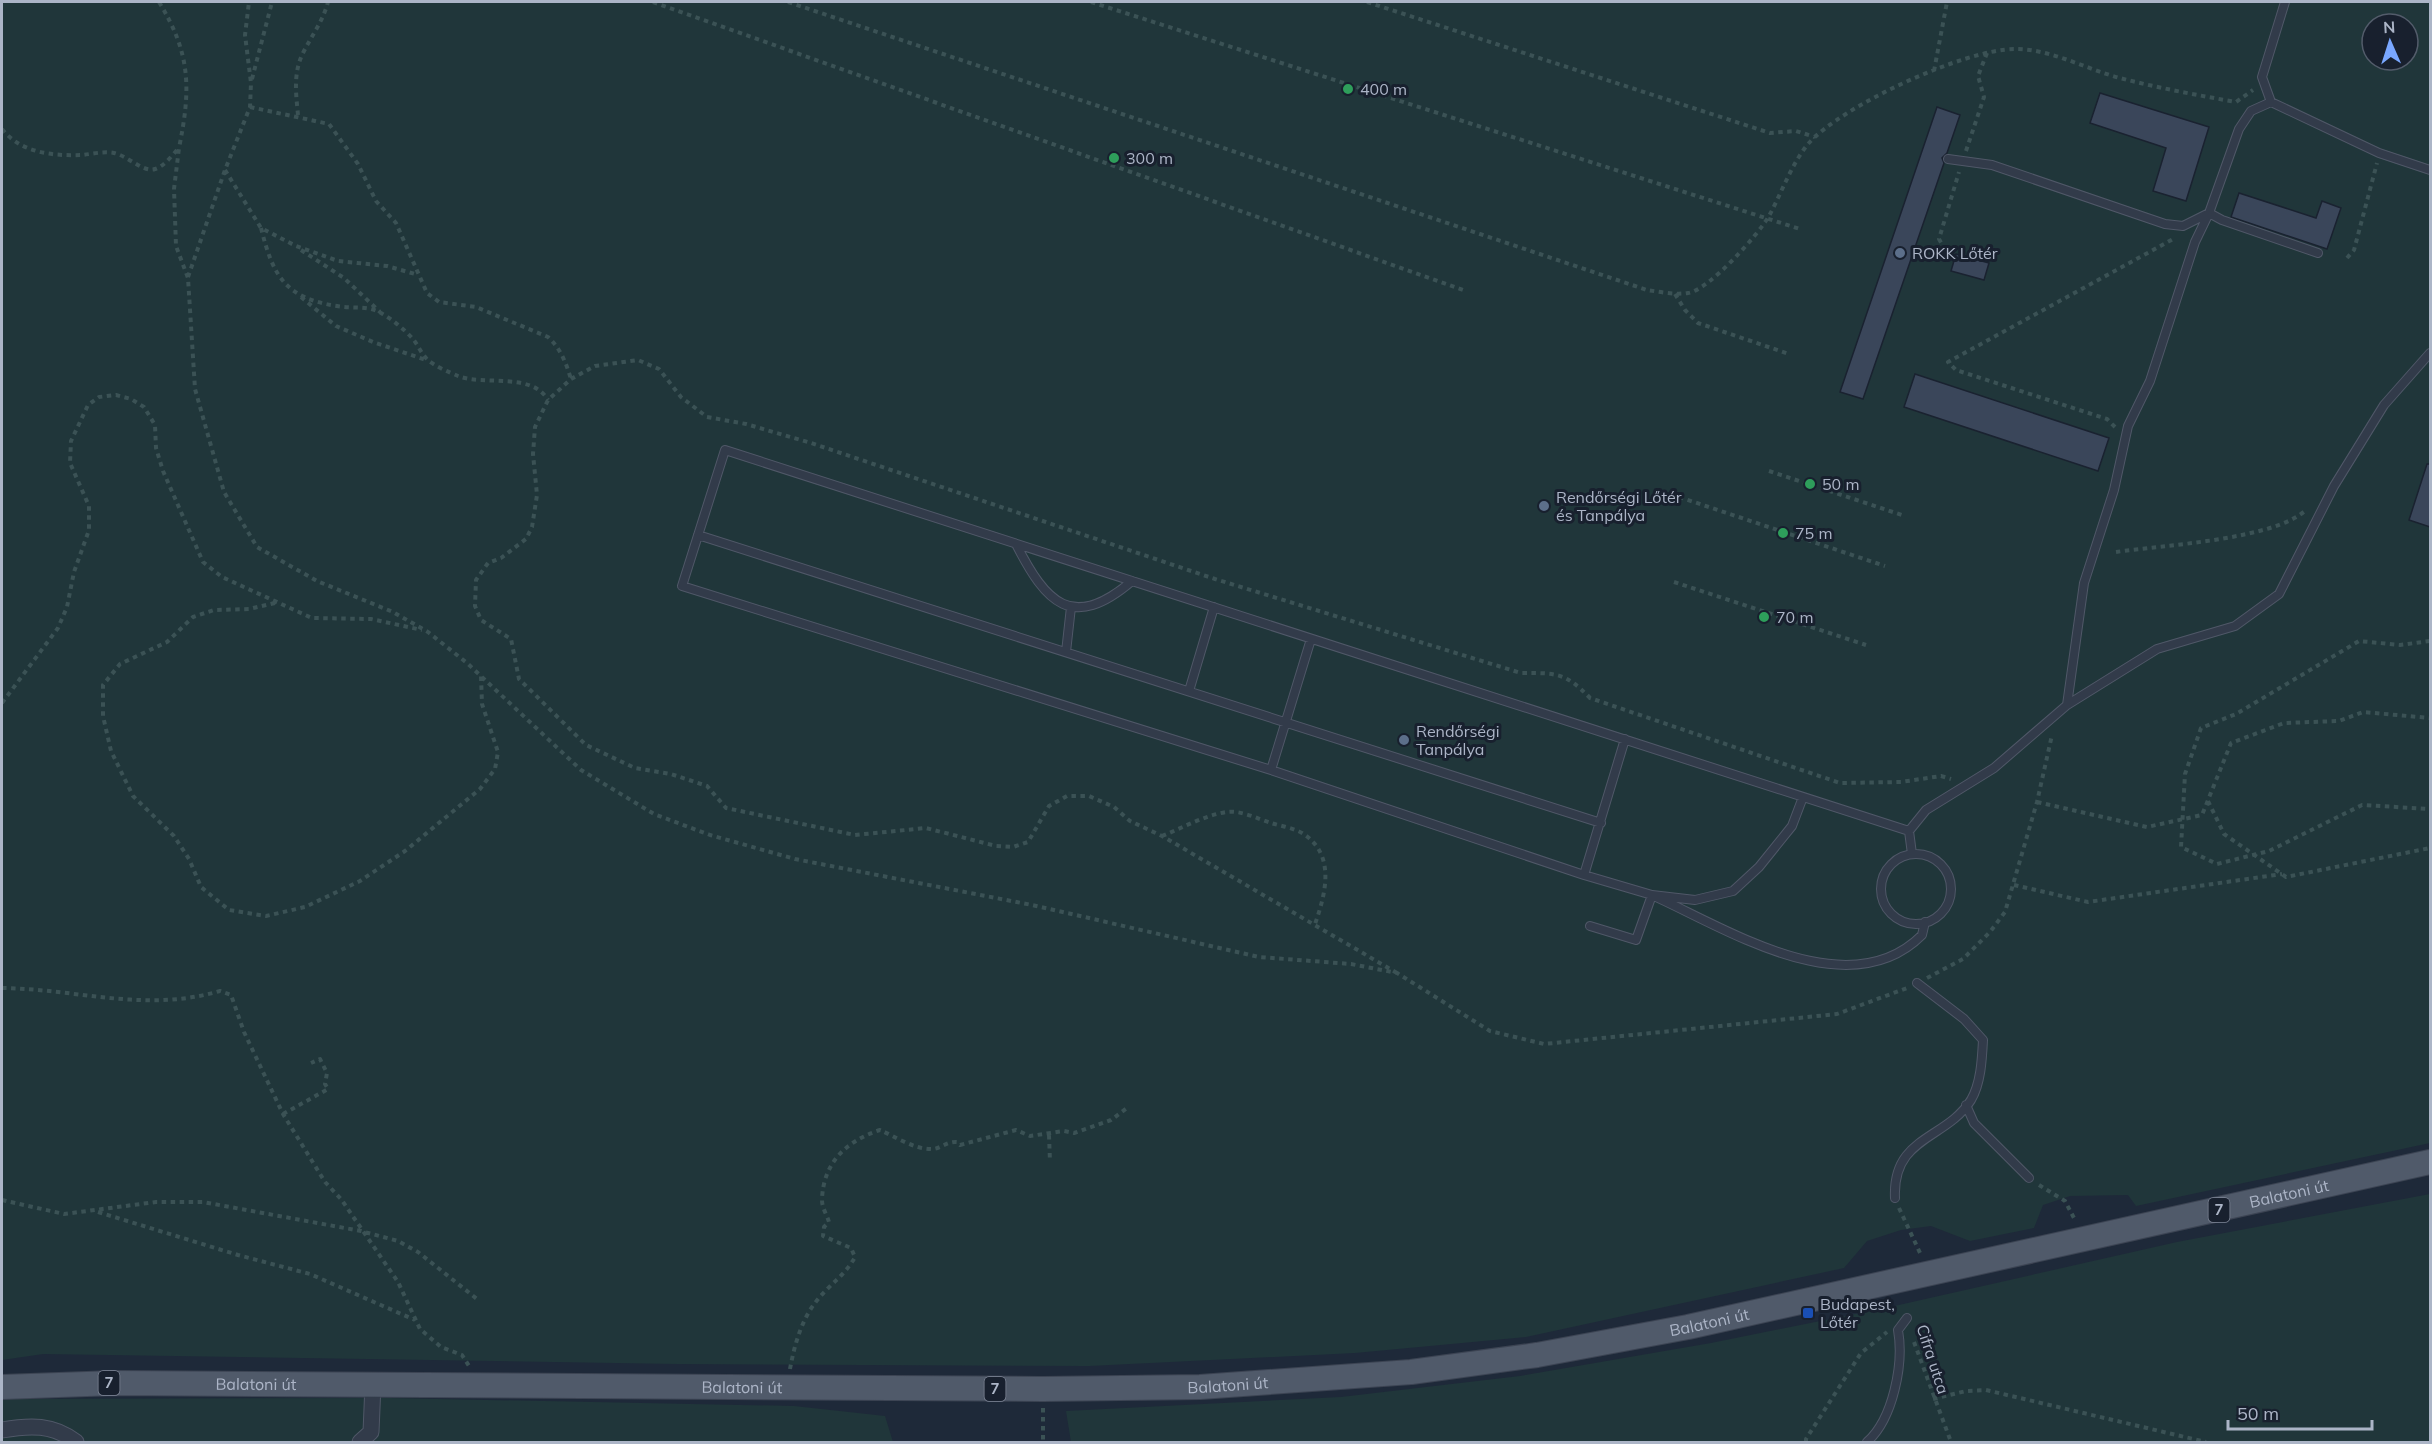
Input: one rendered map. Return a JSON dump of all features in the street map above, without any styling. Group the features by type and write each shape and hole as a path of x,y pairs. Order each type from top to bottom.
{"main road":[{"name":"Balatoni út","path":"2,1387 115,1383 1043,1389 1211,1386 1475,1365 1688,1326 1931,1275 2430,1162"}],"street":[{"path":"360,1443 371,1432 373,1384"},
{"path":"2,1430 45,1426 66,1434 76,1443"}],"lane":[{"path":"2285,2 2262,77 2271,102 2379,153 2430,170"},
{"path":"2067,705 2084,584 2114,490 2128,426 2150,381 2195,242 2210,213 2239,129 2251,111 2271,102"},
{"path":"1948,159 1992,165 2165,224 2183,226 2210,213"},
{"path":"2210,213 2222,220 2318,253"},
{"path":"1912,854 1909,831 1926,810 1994,768 2056,717 2067,705 2157,649 2235,626 2279,594 2334,486 2384,405 2430,353"},
{"path":"1909,831 725,450 682,586 1271,770 1584,875 1652,895 1796,958 1839,965 1865,964 1894,956 1922,935 1925,922"},
{"path":"698,535 1601,823"},
{"path":"1016,544 1033,578 1050,597 1071,607 1094,606 1119,592 1132,581"},
{"path":"1066,652 1071,607"},
{"path":"1189,691 1214,607"},
{"path":"1271,770 1311,639"},
{"path":"1584,875 1625,739"},
{"path":"1652,895 1695,900 1733,891 1759,867 1792,826 1803,797"},
{"path":"1912,854 1928,856 1941,864 1949,878 1951,893 1945,908 1934,919 1925,922 1904,922 1890,913 1882,900 1881,885 1886,870 1897,859 1912,854"},
{"path":"1590,926 1636,940 1652,895"},
{"path":"1895,1198 1895,1177 1913,1146 1953,1119 1971,1100 1980,1073 1983,1040 1964,1019 1917,983"},
{"path":"1966,1105 1974,1123 2029,1178"},
{"path":"1867,1443 1875,1436 1889,1412 1901,1347 1898,1330 1907,1318"}],"path":[{"path":"159,2 171,21 182,54 188,86 174,189 176,246 188,278 195,389 224,492 256,547 317,581 393,612 428,632 481,676 581,770 654,814 710,835 795,859 1032,905 1259,957 1351,964 1397,973 1490,1031 1544,1044 1837,1014 1917,983 1963,959 1990,933 2005,912 2037,802 2056,717"},
{"path":"188,278 225,170 250,107 251,82 245,35 249,2"},
{"path":"251,82 272,2"},
{"path":"298,115 295,83 302,55 323,20 328,2"},
{"path":"653,2 1463,291"},
{"path":"788,2 1647,291 1674,294 1690,293 1716,276 1767,218 1792,170 1809,144 1838,118 1875,97 1963,59 2016,49 2052,55 2119,78 2236,102 2251,93 2262,77"},
{"path":"1091,2 1800,228"},
{"path":"1367,2 1770,133 1796,131 1816,138"},
{"path":"1934,71 1947,2"},
{"path":"250,107 298,115 329,124 358,164 376,201 396,223 416,274 427,293 439,302 476,307 548,337 556,344 565,359 571,379"},
{"path":"2,129 11,141 26,150 80,155 110,152 126,156 143,170 154,170 179,148"},
{"path":"2347,258 2354,250 2379,153"},
{"path":"225,170 261,228 270,263 283,282 336,326 373,342 427,360 461,377 527,386 545,394 548,400"},
{"path":"2127,436 2107,419 1956,370 1948,362 2179,236 2197,221"},
{"path":"261,228 296,246 344,278 413,339 427,360"},
{"path":"296,246 338,261 387,266 416,274"},
{"path":"1674,294 1685,310 1698,322 1789,354"},
{"path":"299,296 337,306 358,306 380,312"},
{"path":"2,703 58,628 67,607 74,572 89,530 89,506 70,463 70,441 88,405 99,397 116,394 144,407 155,425 156,448 163,471 203,562 222,577 312,618 371,619 428,632"},
{"path":"1769,471 1905,516"},
{"path":"2116,552 2244,534 2296,519 2334,486"},
{"path":"1679,497 1885,566"},
{"path":"1674,582 1866,645"},
{"path":"275,603 249,609 214,610 193,617 167,642 120,664 103,685 103,717 111,751 133,796 174,836 189,859 201,887 229,910 266,916 305,907 360,881 405,851 480,789 495,769 498,752 482,704 481,676"},
{"path":"2430,641 2400,645 2359,641 2236,714 2201,728 2185,774 2180,820 2181,847 2217,864 2269,851 2361,805 2430,809"},
{"path":"2037,802 2147,827 2180,820 2202,815 2231,744 2283,723 2339,721 2363,712 2430,718"},
{"path":"2208,801 2224,834 2257,854 2286,877 2430,848"},
{"path":"1162,836 1227,812 1238,813 1300,832 1313,841 1321,853 1326,875 1326,895 1315,924"},
{"path":"2014,885 2088,902 2282,874"},
{"path":"2,988 37,988 131,1002 201,996 225,991 237,1006 244,1032 283,1114 325,1182 342,1199 361,1231 398,1282 428,1339 466,1359 469,1385"},
{"path":"283,1114 328,1089 325,1084 327,1073 320,1059 311,1063"},
{"path":"787,1387 794,1345 814,1303 846,1273 855,1257 851,1248 823,1236 824,1227 829,1222 822,1198 826,1179 831,1166 844,1148 859,1137 880,1130 927,1149 939,1148 949,1141 960,1145 974,1143 1016,1130 1030,1136 1064,1131 1074,1133 1111,1120 1127,1108"},
{"path":"1049,1135 1050,1162"},
{"path":"2029,1178 2065,1201 2086,1239"},
{"path":"1895,1198 1931,1275"},
{"path":"2,1200 64,1214 156,1202 202,1202 361,1231 389,1238 418,1252 477,1299"},
{"path":"94,1211 238,1255 310,1274 416,1320"},
{"name":"Cifra utca","path":"1907,1318 1933,1399 1951,1443"},
{"path":"1806,1443 1806,1439 1861,1353 1883,1332 1898,1330"},
{"path":"1043,1389 1043,1443"},
{"path":"1933,1399 1966,1391 1986,1390 2206,1443"}],"green space":[{"path":"2,2 2430,2 2430,1143 2136,1206 2128,1195 2070,1196 2043,1205 2034,1228 1970,1241 1931,1226 1901,1230 1867,1241 1844,1268 1526,1337 1355,1353 1089,1366 677,1364 43,1354 2,1360"},
{"path":"2430,1194 2430,1442 1071,1442 1066,1411 1341,1397 1520,1376 1711,1343 1890,1307 2177,1242"},
{"path":"390,1398 794,1406 885,1416 893,1442 2,1442 2,1399"}],"building":[{"path":"2100,93 2209,127 2186,201 2153,191 2166,148 2090,123"},
{"name":"ROKK Lőtér","path":"1937,107 1960,115 1947,153 1942,158 1944,163 1863,399 1840,392"},
{"path":"2239,193 2316,218 2322,201 2341,208 2327,249 2231,217"},
{"path":"1956,254 1989,263 1984,280 1951,271"},
{"path":"1915,374 2109,438 2098,471 1904,407"},
{"path":"2427,464 2430,464 2430,527 2409,520"}],"place":[{"name":"400 m","path":"1348,89"},
{"name":"300 m","path":"1114,158"},
{"name":"ROKK Lőtér","path":"1900,253"},
{"name":"50 m","path":"1810,484"},
{"name":"Rendőrségi Lőtér és Tanpálya","path":"1544,506"},
{"name":"75 m","path":"1783,533"},
{"name":"70 m","path":"1764,617"},
{"name":"Rendőrségi Tanpálya","path":"1404,740"},
{"name":"Budapest, Lőtér","path":"1808,1313"}]}
